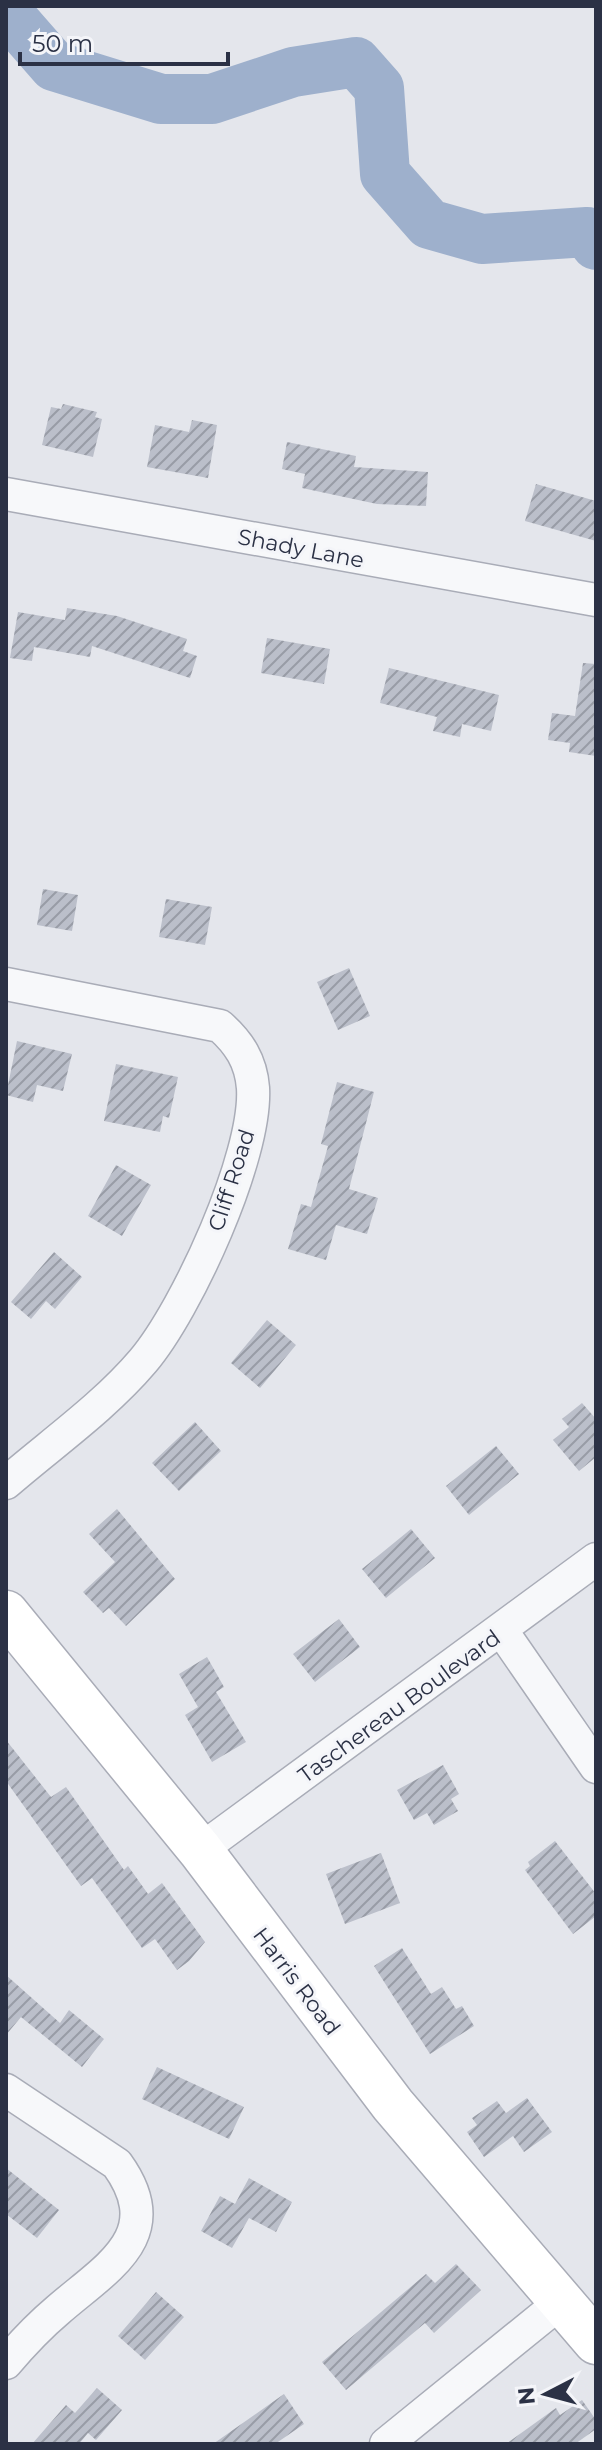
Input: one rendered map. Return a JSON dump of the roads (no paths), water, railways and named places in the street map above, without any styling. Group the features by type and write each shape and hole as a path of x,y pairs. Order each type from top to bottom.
{"street":[{"name":"Shady Lane","path":"6,494 596,600"},
{"name":"Cliff Road","path":"6,984 220,1026 238,1042 253,1086 253,1110 221,1216 203,1263 164,1335 112,1392 6,1483"},
{"name":"Taschereau Boulevard","path":"200,1850 596,1559"},
{"name":"Harris Road","path":"6,1613 200,1850 393,2105 596,2342"},
{"path":"502,1631 596,1767"},
{"path":"6,2090 117,2164 128,2179 136,2217 133,2237 125,2252 48,2319 6,2363"},
{"path":"386,2444 561,2302"}],"waterway":[{"path":"6,11 54,66 161,99 212,99 293,72 356,62 379,88 385,174 429,224 482,239 587,232 596,245"}]}
